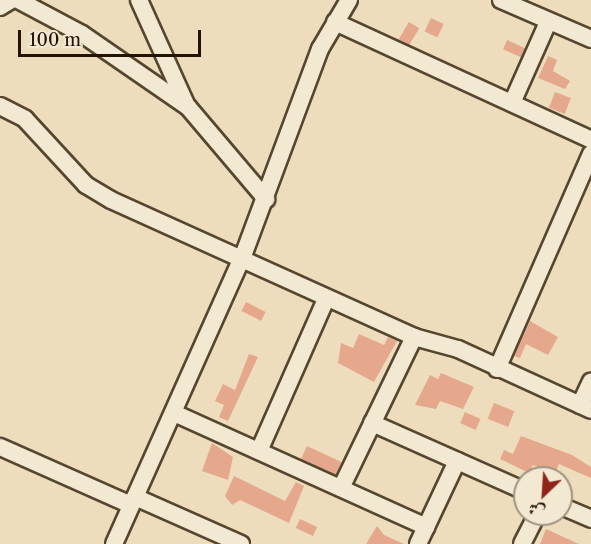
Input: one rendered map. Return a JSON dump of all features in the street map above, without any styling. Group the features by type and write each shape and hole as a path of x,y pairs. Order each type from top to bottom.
{"street":[{"path":"0,7 10,0"},
{"path":"18,0 82,34 188,107 266,199"},
{"path":"139,0 188,107"},
{"path":"114,544 243,256 317,57 349,0"},
{"path":"501,0 591,39"},
{"path":"335,22 591,140"},
{"path":"512,103 548,22"},
{"path":"0,106 25,119 86,185 243,256 326,299 414,337 459,349 497,369 586,407 591,381"},
{"path":"497,369 591,154"},
{"path":"259,451 326,299"},
{"path":"341,488 414,337"},
{"path":"174,413 426,527"},
{"path":"372,423 513,486"},
{"path":"0,447 133,501 220,540 241,544"},
{"path":"418,544 457,461"},
{"path":"573,511 591,519"},
{"path":"522,544 531,526"}],"building":[{"path":"431,18 444,24 437,38 425,32"},
{"path":"409,22 419,28 409,45 399,39"},
{"path":"507,40 525,48 521,57 503,49"},
{"path":"548,56 557,60 553,71 570,81 565,89 538,78"},
{"path":"555,92 571,98 565,114 549,108"},
{"path":"246,302 266,312 261,321 241,311"},
{"path":"530,321 558,337 548,355 526,344 520,358 514,356"},
{"path":"359,334 384,345 388,337 397,341 374,382 338,363 341,343 353,348"},
{"path":"249,354 258,357 228,421 219,417 224,405 215,401 223,384 235,390"},
{"path":"441,373 474,387 463,409 440,401 436,409 415,405 430,375 438,379"},
{"path":"494,403 514,411 508,427 488,419"},
{"path":"465,412 481,419 476,430 460,423"},
{"path":"521,436 572,455 591,467 591,478 573,470 573,466 559,464 558,466 514,466 500,459 504,450 513,454"},
{"path":"212,443 233,457 228,480 202,471"},
{"path":"307,446 341,462 336,475 301,459"},
{"path":"234,476 285,501 296,482 304,486 289,523 240,500 232,505 225,496"},
{"path":"300,519 317,527 313,536 296,528"},
{"path":"377,526 384,535 404,544 366,544"},
{"path":"546,529 579,544 540,544"}]}
